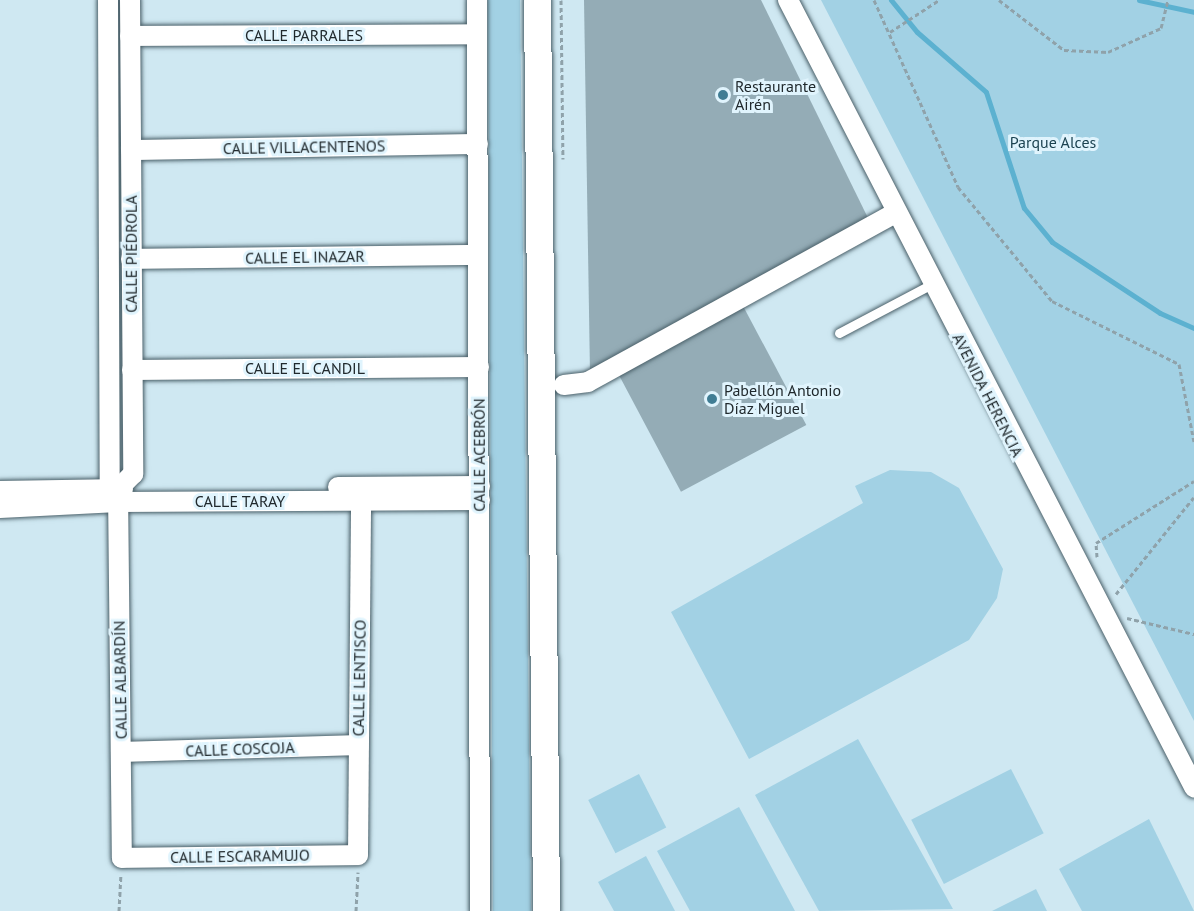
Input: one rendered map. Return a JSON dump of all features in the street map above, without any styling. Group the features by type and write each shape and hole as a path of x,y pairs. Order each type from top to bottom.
{"main road":[{"path":"537,0 546,911"}],"street":[{"name":"CALLE ALBARDÍN","path":"108,0 122,858"},
{"name":"CALLE PIÉDROLA","path":"116,493 133,474 130,0"},
{"name":"CALLE ACEBRÓN","path":"477,0 480,911"},
{"name":"AVENIDA HERENCIA","path":"788,0 932,284 1194,787"},
{"name":"CALLE PARRALES","path":"130,36 477,34"},
{"name":"CALLE VILLACENTENOS","path":"131,150 477,144"},
{"path":"564,384 588,382 896,213"},
{"name":"CALLE EL INAZAR","path":"131,260 478,255"},
{"name":"CALLE EL CANDIL","path":"132,370 479,367"},
{"name":"CALLE TARAY","path":"0,491 361,500 480,493"},
{"name":"CALLE TARAY","path":"0,508 116,493 480,493"},
{"name":"CALLE LENTISCO","path":"358,855 361,500"},
{"name":"CALLE COSCOJA","path":"120,752 358,745"},
{"name":"CALLE ESCARAMUJO","path":"122,858 358,855"}],"lane":[{"path":"839,333 932,284"}],"path":[{"path":"874,0 958,187 1052,301 1179,364 1194,442"},
{"path":"890,32 939,0"},
{"path":"999,0 1064,50 1108,52 1161,28 1168,0"},
{"path":"1098,566 1096,543 1194,481"},
{"path":"1194,497 1102,612 1194,634"},
{"path":"357,911 358,855"},
{"path":"119,911 122,858"}],"green space":[{"path":"488,0 520,0 531,911 493,911"},
{"name":"Parque Alces","path":"821,0 1194,0 1194,721"},
{"path":"890,470 931,472 959,488 1003,569 997,598 969,640 749,759 671,612 863,503 855,486"},
{"path":"858,739 953,909 819,911 755,795"},
{"path":"1011,769 1044,833 944,884 911,820"},
{"path":"639,774 666,827 615,853 588,800"},
{"path":"739,807 795,911 690,911 657,851"},
{"path":"1149,819 1194,911 1082,911 1059,869"},
{"path":"646,856 675,911 614,911 598,882"},
{"path":"1036,889 1047,911 992,911"}],"building":[{"path":"584,0 761,0 868,218 590,374"},
{"name":"Pabellón Antonio Díaz Miguel","path":"742,304 806,425 681,492 617,371"}],"waterway":[{"path":"891,0 917,32 986,92 1024,208 1052,242 1160,313 1194,328"},
{"path":"1139,0 1194,12"}],"place":[{"name":"Restaurante Airén","path":"723,95"},
{"name":"Pabellón Antonio Díaz Miguel","path":"712,399"}]}
